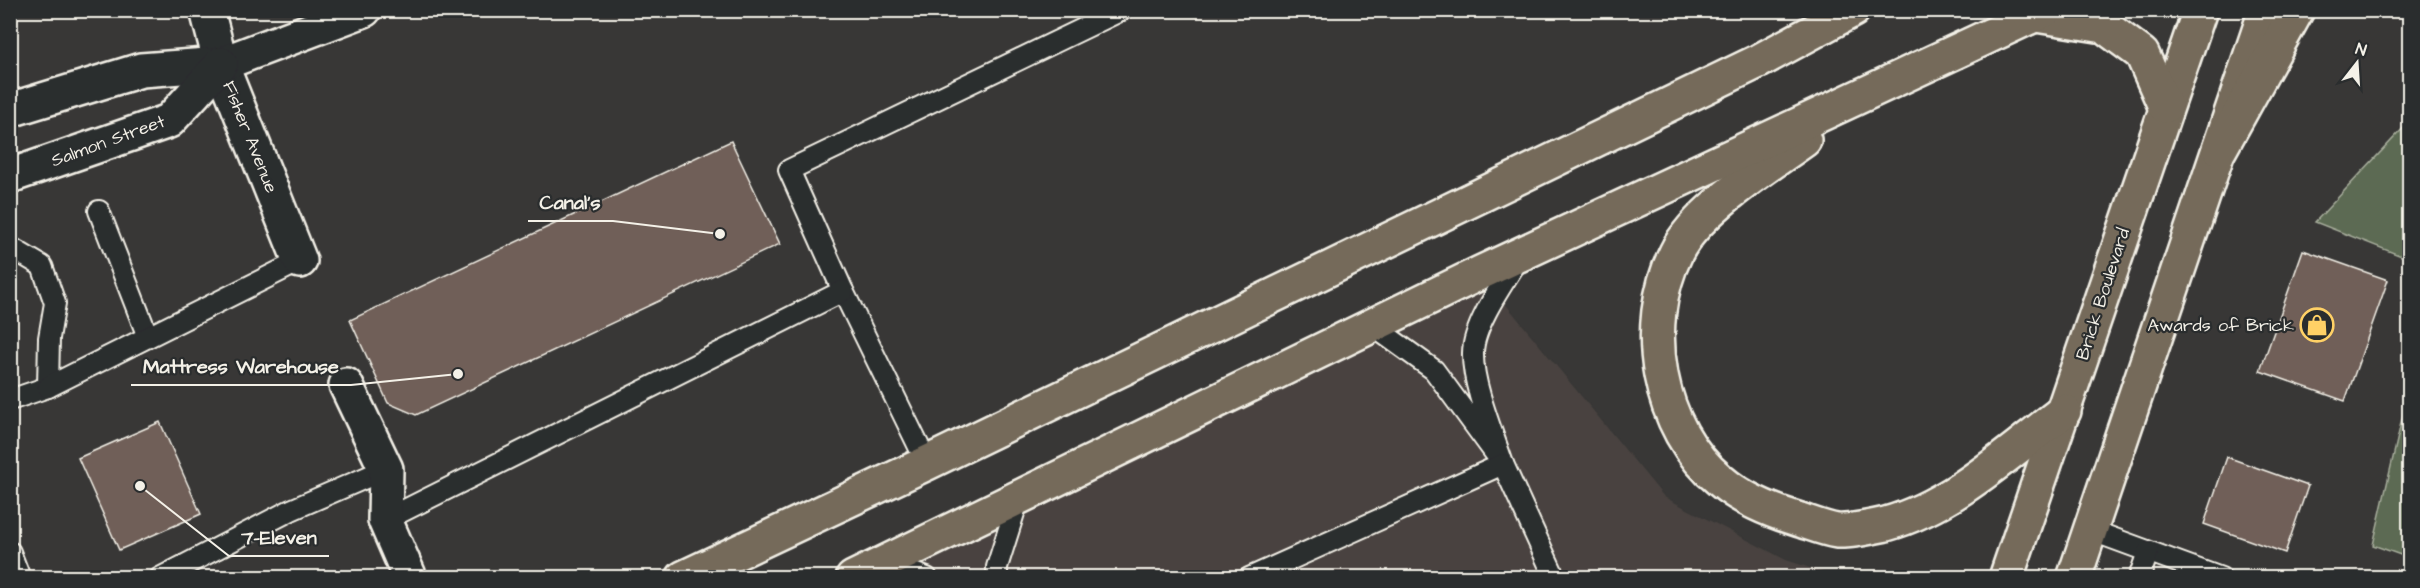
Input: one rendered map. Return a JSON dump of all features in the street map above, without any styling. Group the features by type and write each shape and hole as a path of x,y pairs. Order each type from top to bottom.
{"main road":[{"path":"683,578 927,463 1759,62 1853,10"},
{"name":"Brick Boulevard","path":"2006,578 2165,106 2200,10"},
{"path":"2074,578 2265,10"},
{"path":"2220,149 2297,10"},
{"path":"853,578 1521,254 2041,13 2104,26 2142,54 2165,106"},
{"path":"1870,93 1736,188 1700,222 1677,250 1663,283 1658,323 1658,355 1664,389 1675,420 1693,452 1720,481 1746,498 1786,516 1837,531 1885,524 1941,503 2064,411"}],"street":[{"name":"Fisher Avenue","path":"207,10 221,64 300,261"},
{"name":"Salmon Street","path":"10,110 141,70 221,64 364,10"},
{"name":"Salmon Street","path":"10,176 169,121 221,64"},
{"path":"346,385 386,469 385,520 410,578"}],"lane":[{"path":"927,463 843,291 789,170 1122,10"},
{"path":"99,211 148,337"},
{"path":"10,248 42,266 55,303 49,338 48,387"},
{"path":"1521,254 1485,313 1473,352 1481,396 1503,464 1555,578"},
{"path":"10,400 48,387 300,261"},
{"path":"385,520 843,291"},
{"path":"1373,326 1434,370 1503,464"},
{"path":"1249,578 1503,464"},
{"path":"160,578 291,510 386,469"},
{"path":"997,578 997,567 1019,497"},
{"path":"2090,530 2221,578"},
{"path":"10,552 20,578"},
{"path":"2139,578 2148,552"},
{"path":"884,562 927,578"}],"shaded area":[{"path":"1480,273 1664,497 1786,560 1838,577 851,578"}],"green space":[{"path":"2409,122 2409,259 2315,222"},
{"path":"2409,388 2410,558 2373,545"}],"building":[{"path":"731,141 780,244 416,415 388,403 350,320"},
{"path":"2303,250 2388,280 2345,401 2260,371"},
{"path":"160,422 201,514 119,550 78,458"},
{"path":"2227,457 2308,486 2285,553 2204,524"}],"place":[{"name":"Canal's","path":"720,234"},
{"name":"Awards of Brick","path":"2317,325"},
{"name":"Mattress Warehouse","path":"458,374"},
{"name":"7-Eleven","path":"140,486"}]}
